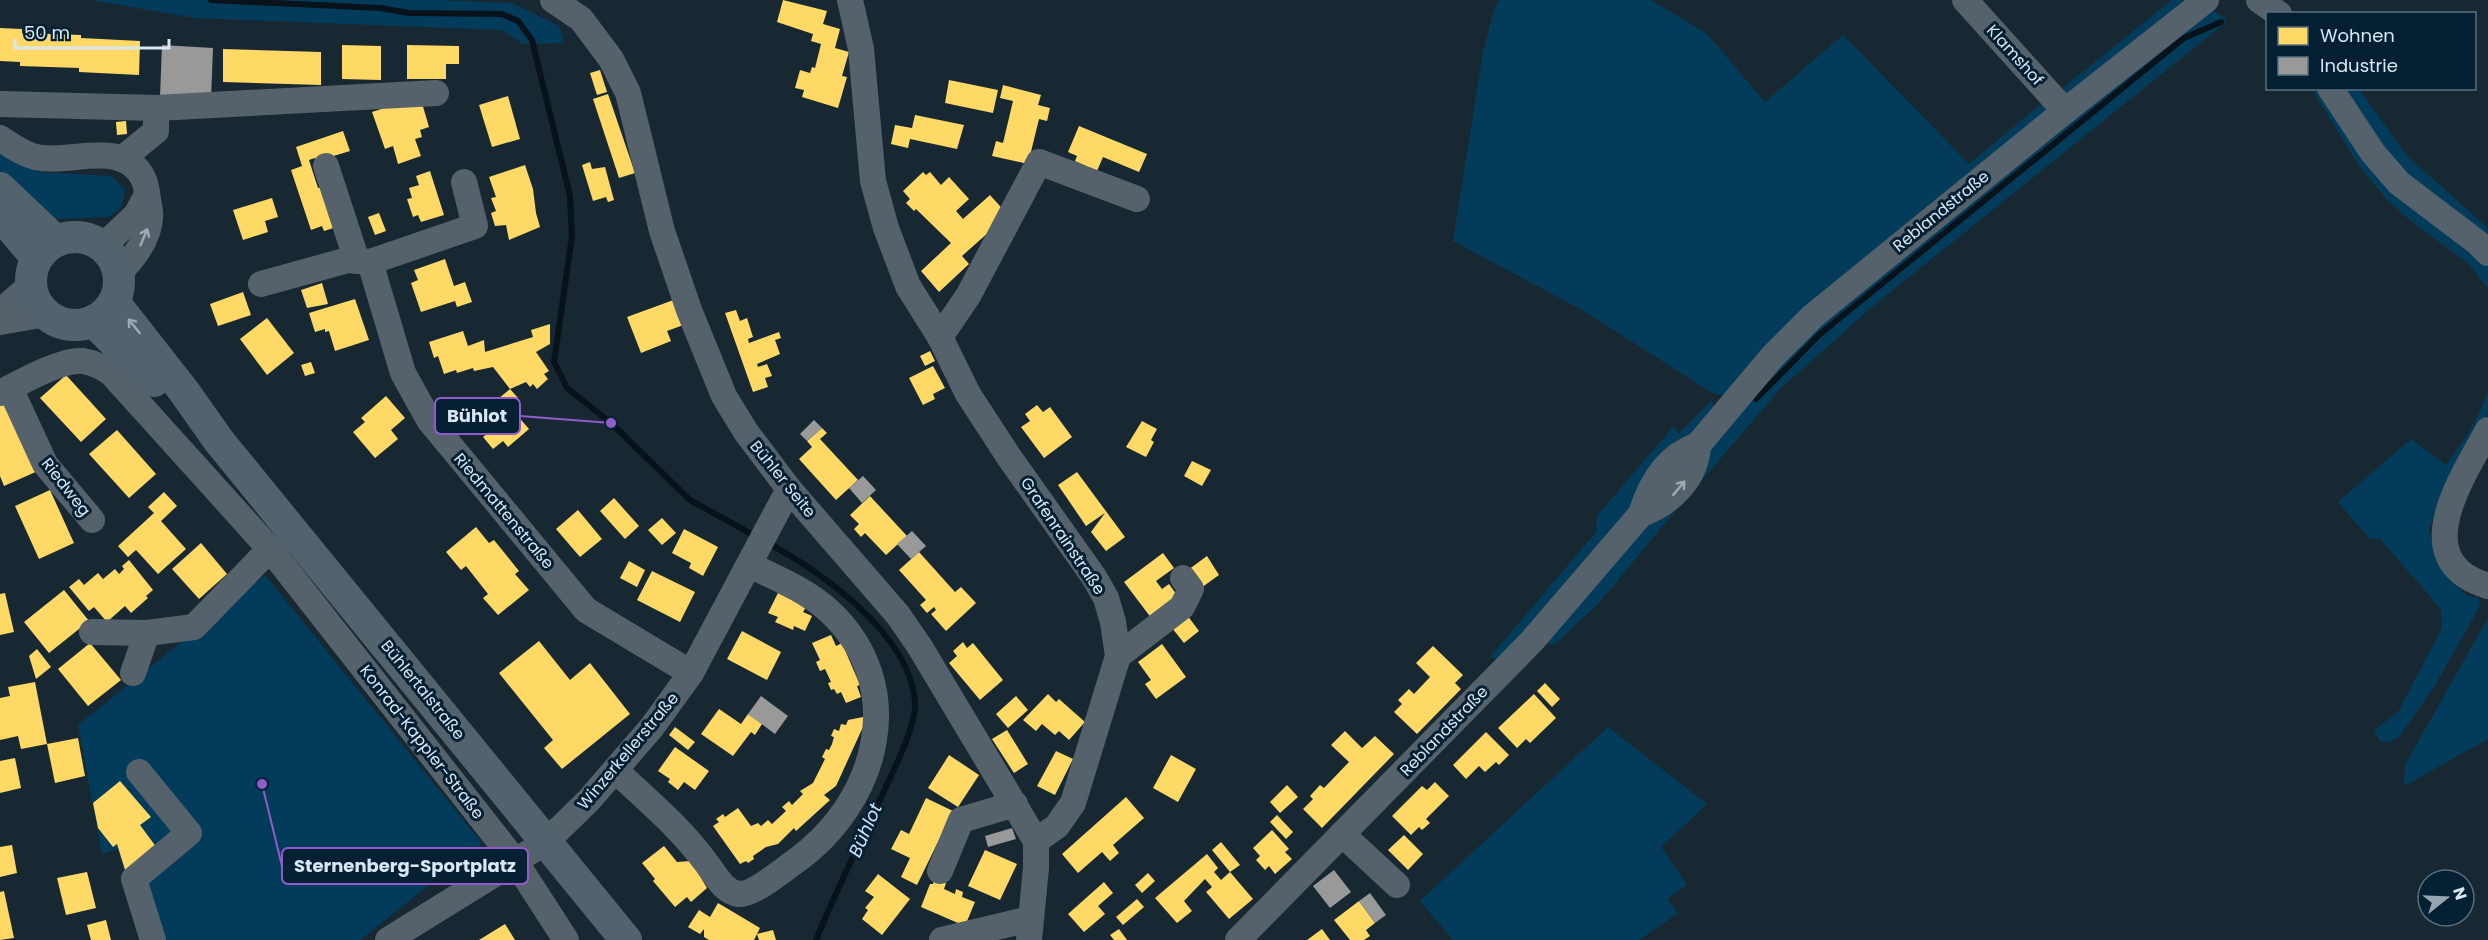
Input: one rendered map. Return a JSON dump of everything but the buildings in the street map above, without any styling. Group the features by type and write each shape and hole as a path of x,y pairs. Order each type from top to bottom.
{"main road":[{"path":"0,188 41,261 36,300 46,314 60,322 77,325 107,286 88,238 72,236 41,261"},
{"path":"0,215 41,261"},
{"name":"Bühlertalstraße","path":"107,286 219,441 627,940"}],"street":[{"name":"Bühler Seite","path":"553,0 581,19 611,59 628,93 662,231 689,310 724,396 746,432 789,489 898,615 920,647 1036,841"},
{"name":"Grafenrainstraße","path":"850,0 861,49 873,182 886,228 908,286 940,337 968,394 1009,457 1094,577 1106,598 1113,622 1118,656 1073,803 1057,826 1036,841"},
{"name":"Klamshof","path":"1965,0 2065,111"},
{"name":"Reblandstraße","path":"1238,940 1532,641 1641,514 1656,477 1685,449 1698,445 1773,356 1813,316 2065,111 2206,0"},
{"path":"2259,0 2276,12"},
{"path":"2331,90 2373,153 2398,183 2488,253"},
{"path":"0,105 156,108 436,93"},
{"path":"123,158 156,131 156,108"},
{"path":"0,138 19,151 38,158 104,156 123,158 135,166 144,179 151,211 145,239 132,260 107,286"},
{"path":"940,337 968,296 1039,162 1137,199"},
{"name":"Riedmattenstraße","path":"326,166 403,373 429,420 586,610 691,673"},
{"path":"261,284 348,260 363,261 475,226 464,182"},
{"path":"0,312 41,261"},
{"path":"0,322 46,314"},
{"name":"Konrad-Kappler-Straße","path":"5,390 60,366 80,361 99,365 112,374 270,549 515,861 566,940"},
{"name":"Riedweg","path":"5,390 45,464 92,520"},
{"path":"2488,430 2452,498 2444,530 2449,559 2454,566 2468,578 2488,586"},
{"name":"Winzerkellerstraße","path":"388,940 546,842 590,800 652,728 691,673 789,489"},
{"path":"92,632 147,633 194,627 270,549"},
{"path":"615,770 690,840 726,889 740,894 751,891 797,860 820,842 841,815 861,782 873,752 877,726 875,698 868,670 853,639 829,611 753,558"},
{"path":"1118,656 1182,607 1191,589 1183,578"},
{"path":"133,673 147,633"},
{"path":"139,772 189,833 134,879 153,940"},
{"path":"940,871 961,820 1015,804"},
{"path":"1342,834 1397,885"},
{"path":"942,940 1030,929 1036,841"}],"shaded area":[{"path":"90,0 435,0 512,3 559,26 564,43 523,44 501,30 195,18"},
{"path":"1499,0 1651,0 1706,33 1765,102 1843,35 1969,164 2045,101 2046,113 1727,396 1712,393 1584,311 1453,241 1483,52 1494,10"},
{"path":"2172,0 2190,0 2072,93 2056,93"},
{"path":"2214,11 2225,18 2225,23 1872,307 1781,388 1599,603 1556,643 1550,645 1547,639 1698,463 1766,377 1822,322 2200,17"},
{"path":"2313,90 2322,90 2488,265 2488,288 2469,264 2388,201 2358,164"},
{"path":"2341,90 2360,90 2407,156 2488,228 2488,241 2400,170"},
{"path":"0,144 10,155 39,172 111,176 125,190 121,208 108,217 55,219 0,176"},
{"path":"2488,391 2488,412 2447,482 2429,528 2436,557 2449,579 2468,596 2479,598 2480,606 2434,687 2400,736 2390,742 2380,741 2374,730 2398,712 2442,628 2441,609 2380,539 2370,539 2338,502 2411,439 2446,465 2475,421"},
{"path":"1711,401 1717,409 1502,660 1490,657 1596,532 1597,516 1673,427 1679,433"},
{"path":"265,575 482,843 360,940 142,940 118,849 102,854 78,725"},
{"path":"2488,618 2488,739 2404,786 2405,765"},
{"path":"1608,727 1707,804 1661,847 1687,885 1667,899 1678,913 1639,940 1453,940 1420,901"}],"waterway":[{"name":"Bühlot","path":"211,0 380,8 409,13 502,14 518,21 532,40 570,196 572,236 554,362 567,388 611,423 690,500 757,537"},
{"path":"1756,399 1820,334 2184,38 2221,22"},
{"name":"Bühlot","path":"768,543 837,589 880,629 897,652 909,676 915,701 915,711 904,747 816,940"}],"place":[{"name":"Bühlot","path":"611,423"},
{"name":"Sternenberg-Sportplatz","path":"262,784"}]}
